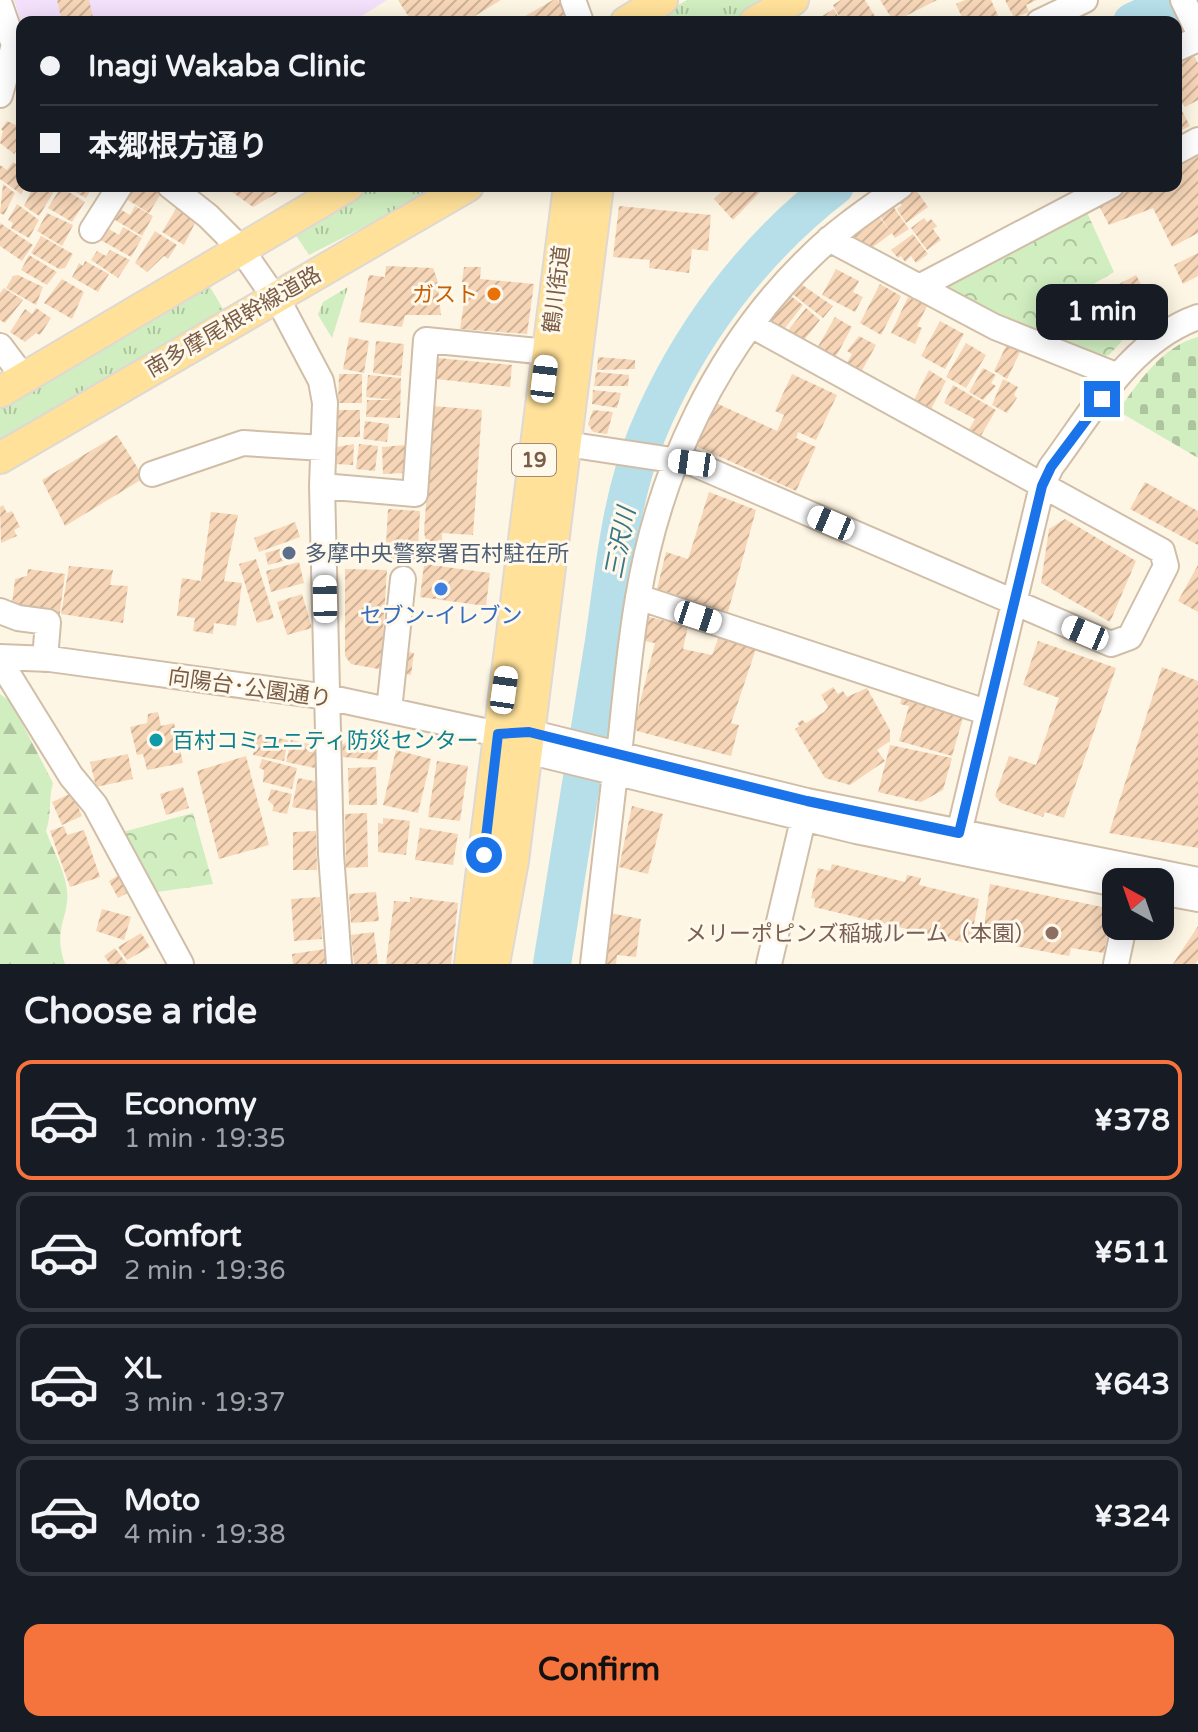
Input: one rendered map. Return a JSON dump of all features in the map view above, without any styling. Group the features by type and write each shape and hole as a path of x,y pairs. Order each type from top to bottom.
{"main road":[{"path":"765,16 793,0"},
{"path":"12,385 338,192"},
{"name":"南多摩尾根幹線道路","path":"0,458 457,192"},
{"name":"鶴川街道","path":"470,964 568,192"},
{"name":"鶴川街道","path":"494,964 513,861 597,192"}],"street":[{"path":"1052,16 1085,0"},
{"path":"0,5 16,46"},
{"path":"1182,40 1193,23"},
{"path":"0,95 16,56"},
{"path":"92,230 116,192"},
{"path":"178,192 208,216 241,249 274,296 312,359 321,381 325,403 322,486 332,868 339,964"},
{"path":"593,964 610,762 638,597 668,459 751,325 829,239 893,192"},
{"path":"919,287 1100,192"},
{"path":"829,239 995,327 1118,376"},
{"path":"959,833 1042,486 1051,467 1118,376 1159,337 1198,317"},
{"path":"566,444 692,463 1111,644 1121,643 1130,637 1166,566 1162,551 751,325"},
{"path":"322,486 415,494 426,340 548,352"},
{"path":"0,346 12,385"},
{"path":"152,474 243,443 323,448"},
{"path":"389,710 403,579"},
{"path":"638,597 986,712"},
{"path":"0,611 18,618 48,622 45,659"},
{"path":"0,659 71,776 95,805 181,964"},
{"name":"向陽台･公園通り","path":"0,659 45,659 327,697 528,741 805,810"},
{"path":"805,810 959,833 1185,889"},
{"path":"805,810 1102,881"},
{"path":"769,964 805,810"},
{"path":"1116,964 1121,940"}],"shaded area":[{"path":"14,0 387,0 362,16 19,16"}],"green space":[{"path":"687,0 776,0 748,16 659,16"},
{"path":"363,192 433,192 309,255 295,234"},
{"path":"1085,208 1114,272 1092,285 1100,296 1105,294 1122,341 1109,355 1101,357 1000,321 939,291 941,284"},
{"path":"210,287 226,314 0,448 0,403 127,336"},
{"path":"348,287 332,338 318,315 323,302"},
{"path":"1198,337 1198,458 1118,411 1162,357 1173,348"},
{"path":"0,694 11,702 53,783 46,831 67,890 60,941 65,964 0,964"},
{"path":"193,813 213,884 150,893 119,833"}],"building":[{"path":"57,0 89,0 93,16 61,16"},
{"path":"398,0 501,0 475,16 408,16"},
{"path":"558,0 567,16 525,16"},
{"path":"841,0 865,0 875,16 839,16 833,5"},
{"path":"880,0 937,0 906,16 890,16"},
{"path":"965,0 991,0 998,16 961,16 956,4"},
{"path":"1005,0 1037,0 1026,5 1029,12 1013,16"},
{"path":"834,9 838,16 822,16"},
{"path":"1190,48 1198,63 1198,100 1185,107 1182,103 1182,52"},
{"path":"1182,111 1190,126 1182,130"},
{"path":"7,121 16,125 14,154 0,143 1,129"},
{"path":"1198,153 1198,233 1172,247 1153,208 1109,225 1098,204 1121,192 1182,192 1182,161"},
{"path":"13,162 16,164 16,190 0,179 0,165 7,170"},
{"path":"3,184 15,193 4,215 0,213"},
{"path":"31,192 54,192 39,216 24,206"},
{"path":"58,192 69,192 85,202 72,222 48,208"},
{"path":"75,192 90,192 86,198"},
{"path":"126,192 162,192 149,213 123,197"},
{"path":"232,192 279,192 253,207"},
{"path":"722,192 760,192 733,220 714,199"},
{"path":"906,192 918,192 928,207 906,223 897,209 902,205 897,198"},
{"path":"890,202 909,229 895,238 892,233 869,250 851,233 877,214 890,231 878,213"},
{"path":"17,204 39,220 29,238 11,228 13,223 8,220"},
{"path":"135,206 153,216 142,236 110,217 116,207 130,215"},
{"path":"619,206 711,215 708,251 692,249 689,273 649,268 650,260 613,257"},
{"path":"177,207 197,219 184,245 162,232"},
{"path":"47,213 73,225 62,246 37,231"},
{"path":"924,218 927,222 931,219 937,226 933,229 941,240 927,250 911,228"},
{"path":"0,223 33,245 22,261 0,246"},
{"path":"104,226 119,235 123,227 142,238 131,257 97,238"},
{"path":"155,231 177,245 168,259 164,256 147,272 135,263"},
{"path":"913,234 928,254 916,263 911,256 905,262 891,250"},
{"path":"41,236 73,254 65,268 59,269 31,253"},
{"path":"110,250 130,260 118,278 91,260 97,251 106,256"},
{"path":"1198,253 1198,276 1183,284 1174,265"},
{"path":"29,255 57,272 47,285 21,270"},
{"path":"85,261 109,274 98,292 72,277 79,263 83,266"},
{"path":"386,266 433,268 441,315 405,315 402,327 359,322 369,275 385,277"},
{"path":"464,267 481,267 480,279 534,284 527,334 460,329 466,289 461,288"},
{"path":"836,269 859,281 853,292 863,297 855,312 822,295"},
{"path":"18,275 43,287 36,305 6,288 13,276"},
{"path":"1136,275 1152,305 1122,321 1106,291"},
{"path":"62,279 84,292 72,319 44,303"},
{"path":"798,282 833,306 823,318 790,292"},
{"path":"880,284 901,296 881,335 860,323"},
{"path":"4,288 23,300 5,323 0,320 0,293"},
{"path":"788,294 803,305 782,332 769,318"},
{"path":"908,297 927,306 917,326 922,328 915,344 891,333"},
{"path":"36,308 51,318 40,335 36,333 25,342 10,332 25,309 32,314"},
{"path":"806,308 820,320 801,344 786,333"},
{"path":"835,317 852,327 834,360 816,350"},
{"path":"940,321 964,334 945,369 921,356"},
{"path":"859,336 876,345 860,374 845,366 852,354 847,351"},
{"path":"349,337 369,341 364,373 343,369"},
{"path":"376,341 404,344 401,376 373,373"},
{"path":"1008,342 1021,350 1007,379 994,371"},
{"path":"966,343 986,355 966,388 946,377"},
{"path":"598,357 635,360 635,369 597,370"},
{"path":"438,358 512,365 510,387 436,379"},
{"path":"983,368 996,375 991,383 996,386 983,400 969,392"},
{"path":"929,370 946,381 930,411 913,402"},
{"path":"596,372 629,375 628,386 594,386"},
{"path":"339,374 362,374 362,403 338,403"},
{"path":"792,374 837,395 816,440 798,432 796,438 816,447 796,491 696,446 716,403 777,431 784,415 775,411"},
{"path":"368,375 401,378 400,418 366,417 367,400 394,400 366,397"},
{"path":"1003,379 1018,387 1014,395 1017,398 1007,413 992,405"},
{"path":"953,385 996,410 979,439 967,433 975,419 944,403"},
{"path":"593,390 621,393 617,408 592,404"},
{"path":"433,406 482,410 473,535 442,533 442,542 426,541 424,532"},
{"path":"334,410 360,410 360,437 333,437"},
{"path":"593,410 613,412 607,434 593,432 588,424"},
{"path":"365,421 389,424 387,442 363,439"},
{"path":"117,435 144,478 65,526 42,480"},
{"path":"354,444 353,465 335,464 336,447"},
{"path":"359,444 378,446 375,471 356,469"},
{"path":"405,445 407,473 383,474 382,447"},
{"path":"1145,482 1198,511 1198,545 1130,509"},
{"path":"709,492 756,510 728,612 657,589 666,552 688,559"},
{"path":"3,505 7,513 12,511 20,527 14,530 17,536 1,543 0,507"},
{"path":"388,509 420,511 417,564 385,562"},
{"path":"211,512 238,515 224,581 242,583 236,626 214,623 213,634 193,631 195,618 177,616 182,578 201,581"},
{"path":"1065,519 1136,561 1110,622 1041,583 1049,529"},
{"path":"295,522 300,537 259,552 254,538"},
{"path":"291,546 295,558 268,565 265,553"},
{"path":"256,559 274,618 257,623 239,564"},
{"path":"299,562 304,583 271,592 266,571"},
{"path":"424,564 490,573 486,606 420,597"},
{"path":"1198,565 1198,612 1178,601"},
{"path":"69,566 113,570 110,585 128,586 123,623 61,614"},
{"path":"28,569 65,574 59,619 11,612 15,579 27,576"},
{"path":"345,569 387,570 382,649 414,653 411,675 351,664 345,656"},
{"path":"302,594 312,628 287,635 277,602"},
{"path":"649,617 688,626 683,649 712,655 719,636 757,646 731,723 739,725 731,756 637,731 634,726 655,643 644,641"},
{"path":"1038,641 1116,668 1064,818 1045,812 1043,817 1001,803 995,796 1009,756 1036,765 1059,698 1023,685"},
{"path":"1162,667 1198,681 1198,848 1109,833"},
{"path":"833,687 838,694 843,691 847,697 867,688 890,730 890,741 877,750 885,761 850,785 825,778 795,729 802,720 806,723 824,712 828,707 821,695"},
{"path":"903,694 959,710 963,718 952,756 899,741 909,706 900,704"},
{"name":"百村コミュニティ防災センター","path":"158,712 161,726 174,723 183,763 147,770 143,754 137,755 130,727 147,723 148,714"},
{"path":"362,731 380,736 377,760 343,757 342,745"},
{"path":"257,734 288,740 284,761 253,755"},
{"path":"291,740 319,746 315,768 286,762"},
{"path":"890,745 952,758 943,790 921,802 878,792"},
{"path":"396,750 431,759 418,813 383,805"},
{"path":"128,754 133,779 96,787 90,762"},
{"path":"246,756 269,845 219,859 197,771"},
{"path":"262,759 297,768 292,789 263,782 264,770 259,768"},
{"path":"437,761 468,766 460,821 428,817"},
{"path":"376,767 377,805 349,805 348,768"},
{"path":"298,778 319,782 316,811 292,807"},
{"path":"183,787 189,808 166,815 160,794"},
{"path":"271,789 292,794 287,814 272,811 274,806 268,800"},
{"path":"72,793 82,816 62,825 52,802"},
{"path":"632,806 663,814 648,874 619,867"},
{"path":"367,813 368,867 346,868 345,814"},
{"path":"383,818 410,821 406,855 378,852 378,823 383,824"},
{"path":"64,826 67,835 84,830 100,877 70,887 50,831"},
{"path":"420,828 458,834 453,865 415,860"},
{"path":"316,831 317,870 293,870 293,832"},
{"path":"832,864 905,882 907,875 921,878 919,885 979,899 970,944 814,907 815,899 811,898 818,868 830,871"},
{"path":"117,876 127,879 133,890 118,898 109,881"},
{"path":"990,884 1102,907 1102,940 1106,940 1104,953 1071,948 1069,956 982,940"},
{"path":"376,892 379,921 351,923 349,894"},
{"path":"320,897 322,939 294,941 291,899"},
{"path":"410,897 458,903 451,964 386,964 394,901 410,902"},
{"path":"102,909 131,917 124,940 96,931"},
{"path":"610,913 641,919 636,957 617,955 616,964 603,964"},
{"path":"1198,926 1198,960 1195,964 1173,964"},
{"path":"374,932 378,964 354,964 351,935"},
{"path":"141,933 150,947 127,960 118,947"},
{"path":"115,948 127,964 110,964 104,956"},
{"path":"325,949 327,964 293,964 292,954"}],"waterway":[{"name":"三沢川","path":"1145,16 1179,0"},
{"name":"三沢川","path":"552,964 619,536 638,459 663,398 702,330 776,238 828,192"}],"place":[{"name":"ガスト","path":"494,294"},
{"name":"多摩中央警察署百村駐在所","path":"289,553"},
{"name":"セブン-イレブン","path":"441,589"},
{"name":"百村コミュニティ防災センター","path":"156,740"},
{"name":"メリーポピンズ稲城ルーム（本園）","path":"1052,933"}],"route":[{"path":"484,855 498,734 529,732 807,801 959,833 1042,486 1051,467 1102,399"}]}
